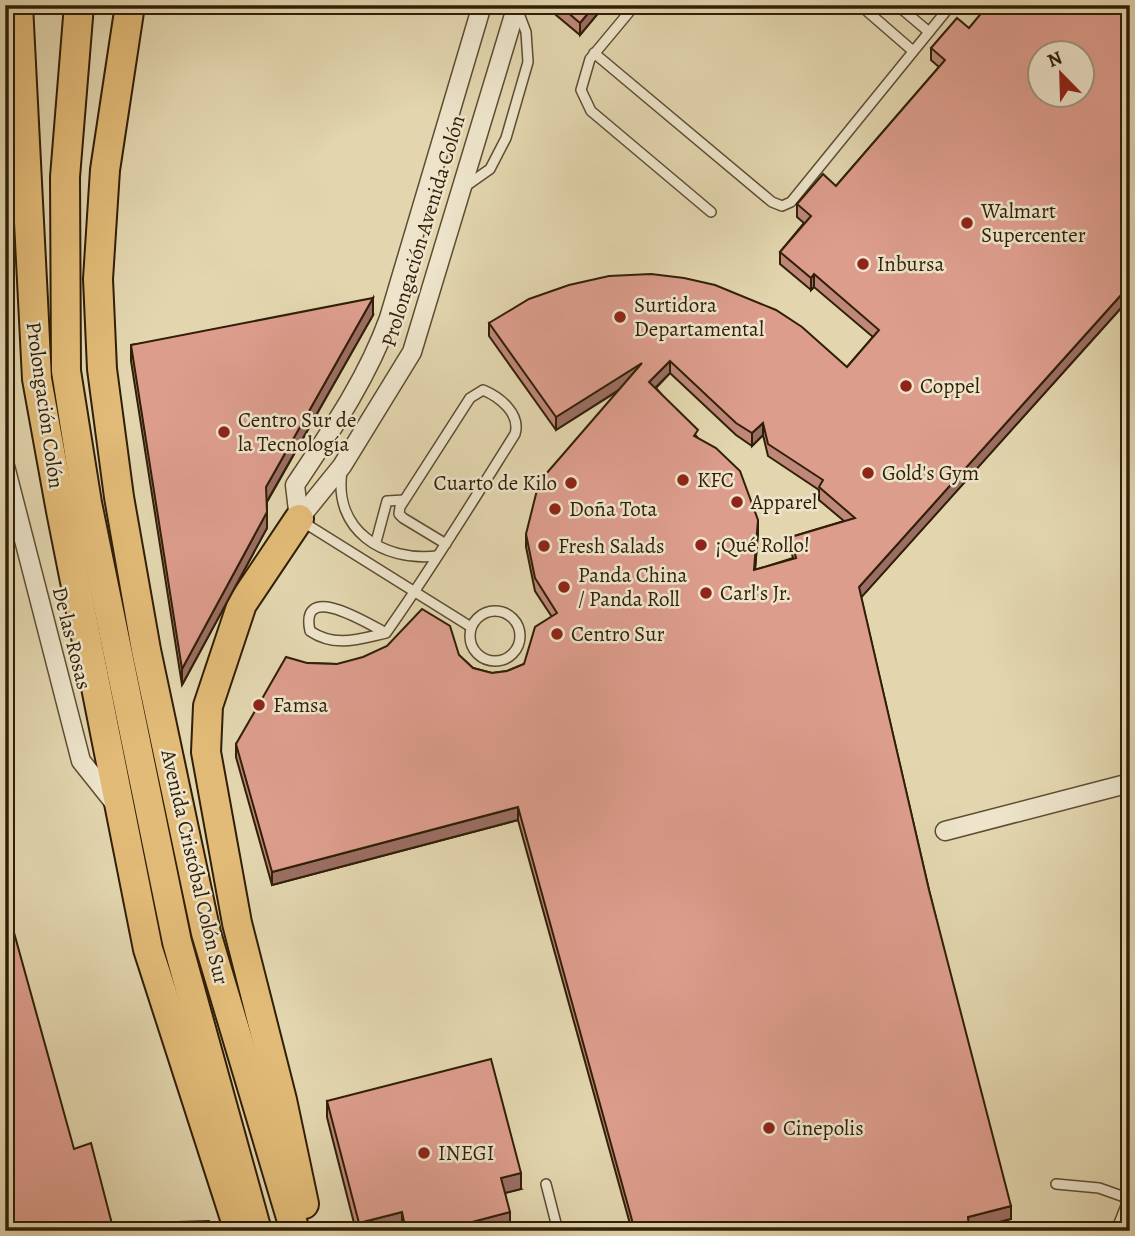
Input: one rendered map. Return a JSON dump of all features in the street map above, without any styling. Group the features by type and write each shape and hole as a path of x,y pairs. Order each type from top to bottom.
{"main road":[{"name":"Prolongación Colón","path":"18,5 37,379 120,810"},
{"path":"79,5 65,177 66,371 87,503 177,942 257,1231"},
{"name":"Avenida Cristóbal Colón Sur","path":"130,5 105,170 98,279 102,369 119,496 146,650 206,933 295,1231"},
{"path":"299,519 242,604 208,706 206,752 237,923 282,1100 308,1231"},
{"path":"120,810 148,950 239,1231"}],"street":[{"name":"Prolongación Avenida Colón","path":"299,519 295,485 344,411 375,357 482,5"},
{"name":"Prolongación Avenida Colón","path":"299,519 342,466 412,352 517,6"},
{"name":"De las Rosas","path":"5,466 81,761 120,810"},
{"path":"945,831 1130,783"}],"lane":[{"path":"635,5 594,53 581,90 591,111 711,212"},
{"path":"860,5 912,51"},
{"path":"897,5 929,32"},
{"path":"594,53 772,202 782,206 791,202 951,5"},
{"path":"459,191 490,169 506,138 528,62 526,32 517,6"},
{"path":"386,632 333,606 321,606 313,611 308,622 310,631 323,640 347,642 386,632 415,592 446,544 515,434 517,424 513,415 496,395 483,390 470,398 404,500 399,514 446,544"},
{"path":"342,466 339,491 343,511 351,526 395,554 415,558 438,556"},
{"path":"376,542 387,501 404,500"},
{"path":"299,519 471,627"},
{"path":"490,611 504,612 514,620 520,632 518,645 511,655 499,661 486,659 475,652 470,640 471,627 478,616 490,611"},
{"path":"546,1184 558,1231"},
{"path":"1056,1184 1099,1188 1129,1198 1116,1231"}],"building":[{"path":"559,5 595,5 580,23"},
{"name":"Centro Sur","path":"988,5 1130,5 1130,285 859,587 929,890 1011,1206 968,1217 969,1231 635,1231 518,807 272,872 236,744 286,657 307,663 337,664 363,657 387,646 422,609 450,626 459,655 473,668 492,673 507,671 524,664 535,627 557,613 535,578 526,534 539,482 642,363 556,417 489,323 529,299 569,285 609,276 651,274 684,278 715,285 776,310 802,327 847,367 879,330 814,274 811,278 780,252 811,216 797,204 823,174 836,186 945,60 931,48 957,18 969,28","holes":["670,361 736,423 752,433 763,423 768,444 823,480 819,487 855,518 791,537 796,558 754,570 758,520 740,471 716,448 694,436 698,430 649,382"]},
{"name":"Centro Sur de la Tecnología","path":"373,298 266,487 267,512 182,669 131,345"},
{"path":"5,929 13,929 74,1149 91,1143 112,1224 209,1221 212,1231 5,1231"},
{"name":"INEGI","path":"491,1059 521,1173 501,1178 510,1212 438,1231 406,1231 402,1212 359,1223 327,1101"}],"place":[{"name":"Walmart Supercenter","path":"967,223"},
{"name":"Inbursa","path":"863,264"},
{"name":"Surtidora Departamental","path":"620,317"},
{"name":"Coppel","path":"906,386"},
{"name":"Centro Sur de la Tecnología","path":"224,432"},
{"name":"Gold's Gym","path":"868,473"},
{"name":"KFC","path":"683,480"},
{"name":"Cuarto de Kilo","path":"571,483"},
{"name":"Apparel","path":"737,502"},
{"name":"Doña Tota","path":"555,509"},
{"name":"¡Qué Rollo!","path":"701,545"},
{"name":"Fresh Salads","path":"544,546"},
{"name":"Panda China / Panda Roll","path":"564,587"},
{"name":"Carl's Jr.","path":"706,593"},
{"name":"Centro Sur","path":"557,634"},
{"name":"Famsa","path":"259,705"},
{"name":"Cinepolis","path":"769,1128"},
{"name":"INEGI","path":"424,1153"}]}
